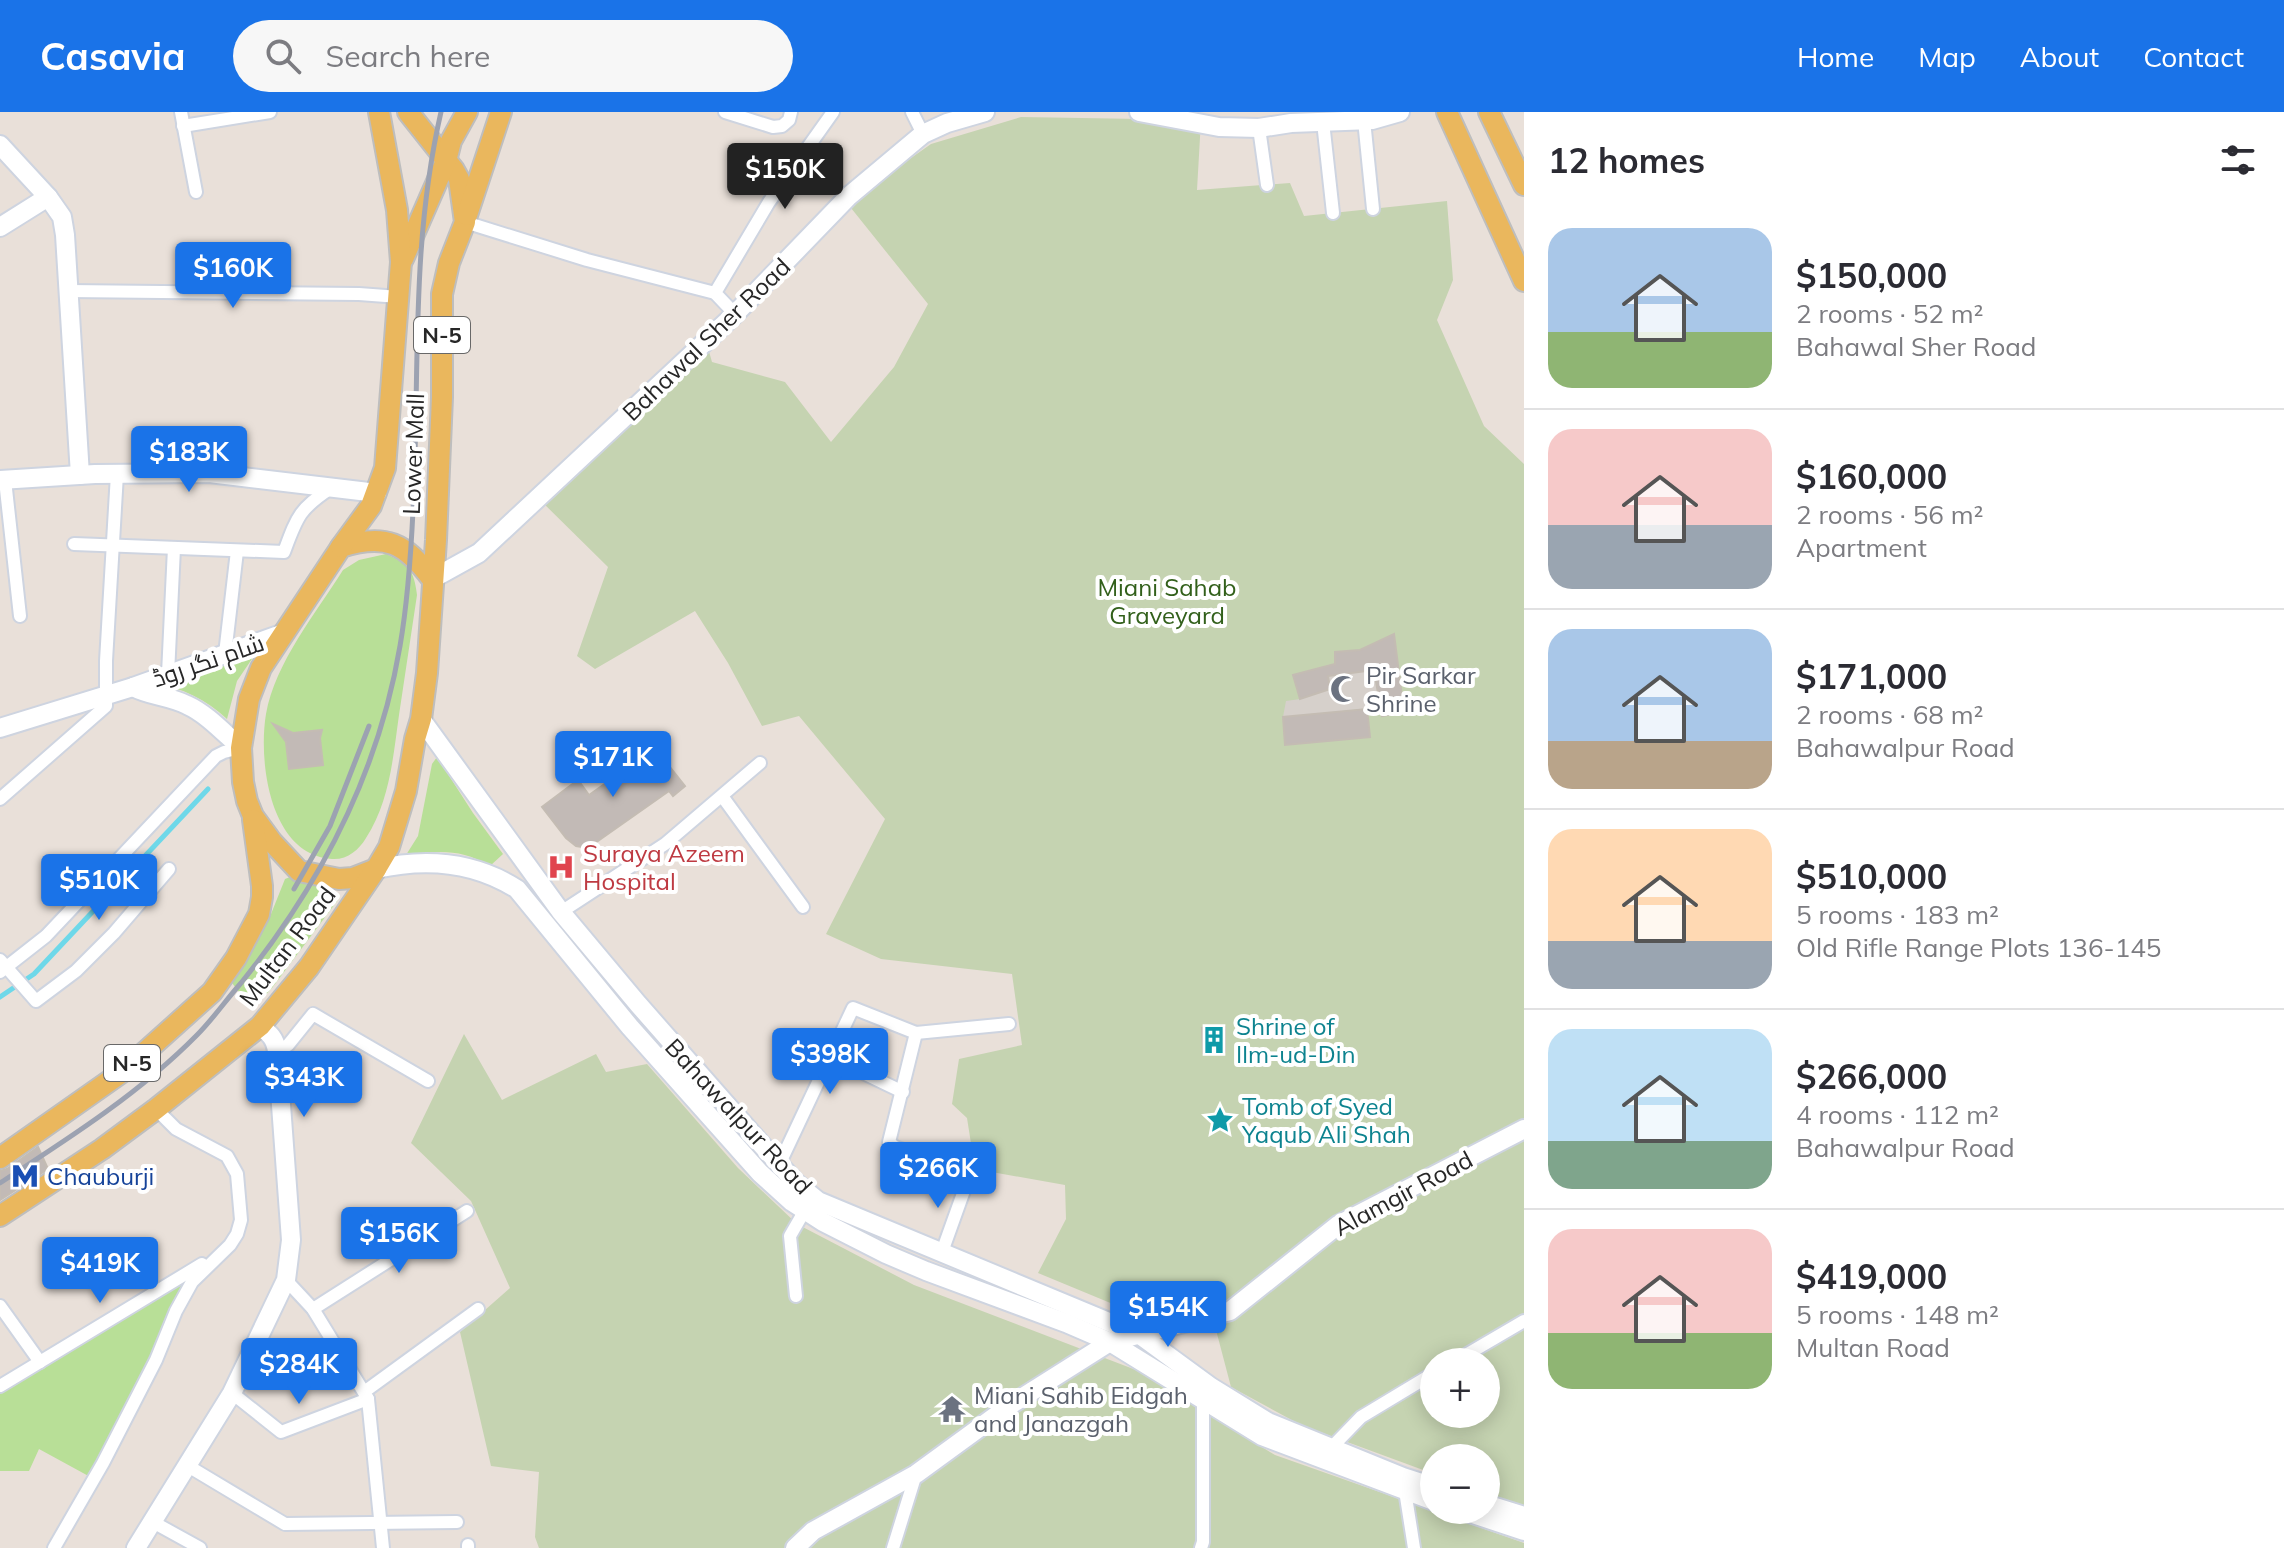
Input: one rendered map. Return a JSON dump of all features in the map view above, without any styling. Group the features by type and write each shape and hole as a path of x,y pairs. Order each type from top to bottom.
{"main road":[{"name":"Lower Mall","path":"377,493 385,468 401,262 397,210 379,112"},
{"name":"Lower Mall","path":"408,112 459,179 465,222 449,263 442,294 442,397 432,579"},
{"path":"401,262 446,161 451,141 467,112"},
{"path":"465,222 501,112"},
{"path":"1139,112 1219,127 1259,128 1291,117 1323,122 1364,120 1400,112"},
{"path":"1447,112 1524,281"},
{"path":"1489,112 1524,185"},
{"name":"Bahawal Sher Road","path":"432,579 479,553 735,314 849,196 923,134 973,113"},
{"path":"0,145 48,197 62,217 80,475"},
{"path":"0,227 48,197"},
{"path":"3,480 209,473 377,493"},
{"name":"N-5","path":"377,493 254,683 244,716 241,748 243,782 253,816 299,871 339,879 353,878 376,869 389,847 406,791 421,719 432,579"},
{"path":"341,547 357,542 395,544 418,559 432,579"},
{"name":"شام نگر روڈ","path":"0,728 133,687 284,633"},
{"name":"شام نگر روڈ","path":"133,687 188,705 241,748"},
{"name":"Bahawalpur Road","path":"421,719 561,912 779,1165 818,1201 1140,1335 1211,1387 1268,1422 1331,1448 1420,1493"},
{"name":"Multan Road","path":"0,1158 125,1070 212,992 236,958 259,914 262,886 253,816"},
{"name":"Bahawalpur Road","path":"376,869 439,862 495,876 517,889 630,1027 760,1173 792,1202 823,1222 900,1260 1110,1342 1262,1436 1404,1484 1420,1486"},
{"name":"Multan Road","path":"0,1216 102,1149 260,1026 309,967 376,869"},
{"path":"136,1548 232,1393 286,1280 291,1240 276,1041 260,1026"},
{"name":"Alamgir Road","path":"795,1548 813,1531 916,1474 1012,1404 1110,1342 1230,1311 1338,1225 1524,1129"},
{"path":"1500,1508 1524,1516"},
{"path":"1500,1523 1524,1531"}],"street":[{"path":"181,112 196,192"},
{"path":"183,126 270,112"},
{"path":"725,112 773,127 782,126 789,120 791,112"},
{"path":"715,293 769,202 833,112"},
{"path":"912,112 923,134"},
{"path":"1364,120 1373,209"},
{"path":"1323,122 1333,213"},
{"path":"1259,128 1267,185"},
{"path":"465,222 587,260 715,293 735,314"},
{"path":"68,291 399,297"},
{"path":"0,799 106,706 117,474"},
{"path":"3,480 20,616"},
{"path":"74,544 284,552 304,508 331,488"},
{"path":"168,674 174,548"},
{"path":"225,654 237,551"},
{"path":"169,869 114,933 76,971 36,1001 5,969 46,936 206,765 224,752 241,748"},
{"path":"561,912 665,844 760,763"},
{"path":"722,796 803,907"},
{"path":"779,1165 853,1008 916,1033 1009,1024"},
{"path":"277,1051 288,1045 313,1014 428,1081"},
{"path":"916,1033 889,1142 967,1175 942,1252"},
{"path":"828,1056 903,1092"},
{"path":"54,1548 103,1463 192,1282 230,1245 241,1220 237,1174 227,1156 176,1129 156,1109"},
{"path":"796,1296 790,1236 805,1210"},
{"path":"313,1309 467,1211"},
{"path":"0,1386 218,1255"},
{"path":"286,1280 313,1309 366,1396 383,1548"},
{"path":"0,1306 40,1362"},
{"path":"232,1393 281,1432 366,1396 478,1309"},
{"path":"1478,1348 1524,1321"},
{"path":"1331,1448 1361,1417 1420,1381"},
{"path":"1201,1548 1203,1400"},
{"path":"188,1466 285,1524 457,1522"},
{"path":"893,1548 916,1474"},
{"path":"1404,1484 1414,1548"},
{"path":"151,1521 200,1548"}],"green space":[{"name":"Miani Sahab Graveyard","path":"1021,117 1201,120 1197,190 1290,183 1304,216 1447,201 1453,280 1437,320 1484,426 1524,464 1524,1507 1500,1498 1500,1444 1420,1444 1420,1469 1301,1425 1231,1387 1211,1311 1137,1314 1038,1273 1066,1219 1065,1185 975,1169 967,1118 952,1104 959,1059 1022,1045 1012,974 881,959 826,934 885,819 799,716 762,726 695,611 595,669 577,656 608,567 538,498 706,341 712,362 785,382 831,442 894,367 928,304 847,203 931,144"},
{"path":"386,554 409,568 417,595 392,763 380,809 366,838 352,853 332,859 311,854 294,841 282,824 267,780 264,756 266,714 287,657 343,570 359,560"},
{"path":"260,647 237,681 227,719 193,695 154,683"},
{"path":"437,757 503,854 490,866 469,856 449,852 406,855 418,836 432,764"},
{"path":"290,877 316,883 340,895 272,988 252,1009 229,979 269,919 285,879"},
{"path":"464,1034 502,1100 596,1054 606,1072 647,1064 738,1168 797,1224 914,1285 1136,1370 1275,1455 1420,1506 1420,1524 1470,1524 1524,1543 1524,1548 539,1548 535,1537 539,1472 491,1466 460,1332 510,1288 471,1201 411,1143"},
{"path":"218,1255 192,1282 94,1479 39,1449 29,1471 0,1471 0,1386"}],"shaded area":[{"path":"1382,668 1381,707 1283,717 1286,701 1330,689 1327,675"}],"building":[{"path":"1394,634 1404,712 1382,716 1374,670 1328,676 1330,689 1300,699 1293,675 1335,664 1335,652 1360,650"},
{"path":"1367,709 1370,737 1285,745 1283,717"},
{"path":"273,724 293,733 322,730 323,765 289,769 286,742"},
{"path":"650,742 685,786 673,796 669,791 588,848 576,846 542,807 578,780 589,795 630,766 625,758"},
{"name":"Shrine of Ilm-ud-Din","path":"1225,1027 1225,1052 1203,1053 1202,1028"},
{"path":"38,1147 48,1169 0,1200 0,1171"}],"waterway":[{"path":"0,997 34,974 208,789"}],"railway":[{"path":"0,1183 128,1096 203,1029 270,946 296,907 342,825 361,782 390,692 406,607 413,507 421,252 425,206 441,112"},
{"path":"294,889 330,826 369,726"}],"place":[{"name":"Pir Sarkar Shrine","path":"1344,689"},
{"name":"Suraya Azeem Hospital","path":"561,867"},
{"name":"Shrine of Ilm-ud-Din","path":"1214,1040"},
{"name":"Tomb of Syed Yaqub Ali Shah","path":"1220,1120"},
{"name":"Chauburji","path":"25,1176"},
{"name":"Miani Sahib Eidgah and Janazgah","path":"952,1409"}]}
